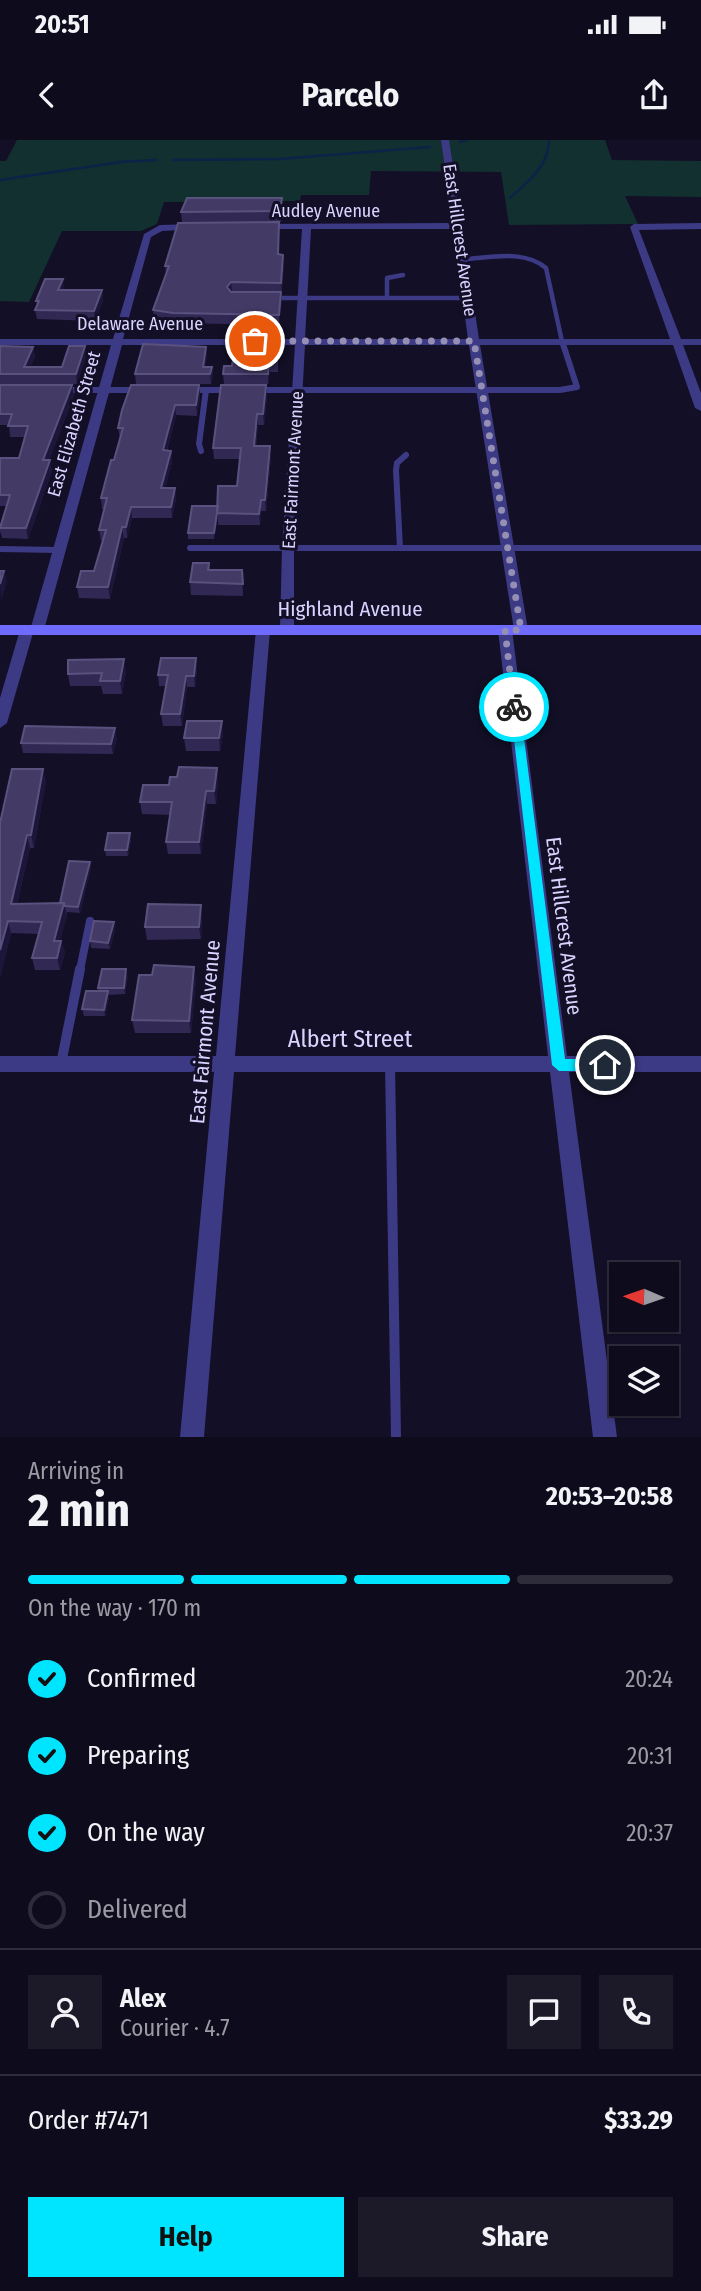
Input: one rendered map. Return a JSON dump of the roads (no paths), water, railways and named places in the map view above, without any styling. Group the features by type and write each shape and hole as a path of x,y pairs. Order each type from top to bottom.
{"main road":[{"name":"Highland Avenue","path":"0,630 701,630"}],"street":[{"name":"East Hillcrest Avenue","path":"445,140 507,548 513,630 559,1065 605,1437"},
{"name":"Audley Avenue","path":"242,226 458,226"},
{"name":"East Fairmont Avenue","path":"287,630 288,548 307,226"},
{"path":"701,226 634,227 701,408"},
{"name":"East Elizabeth Street","path":"0,723 59,550 147,236 166,227 210,227"},
{"name":"Delaware Avenue","path":"0,342 701,342"},
{"name":"East Fairmont Avenue","path":"192,1437 263,630"},
{"name":"Albert Street","path":"0,1064 701,1064"}],"lane":[{"path":"248,390 575,388 576,382 562,341 549,279 541,261 529,257 463,259"},
{"path":"387,298 387,278 403,275"},
{"path":"263,298 468,298"},
{"path":"49,390 144,390"},
{"path":"181,390 237,390"},
{"path":"201,451 199,444 206,390"},
{"path":"400,548 396,470 397,463 406,455"},
{"path":"190,548 701,548"},
{"path":"0,549 59,550"},
{"path":"61,1064 90,921"},
{"path":"390,1063 396,1437"}],"waterway":[{"path":"460,142 467,140"},
{"path":"510,198 541,166 549,140"},
{"path":"173,160 280,159 430,147"},
{"path":"0,180 121,162 156,160"}]}
